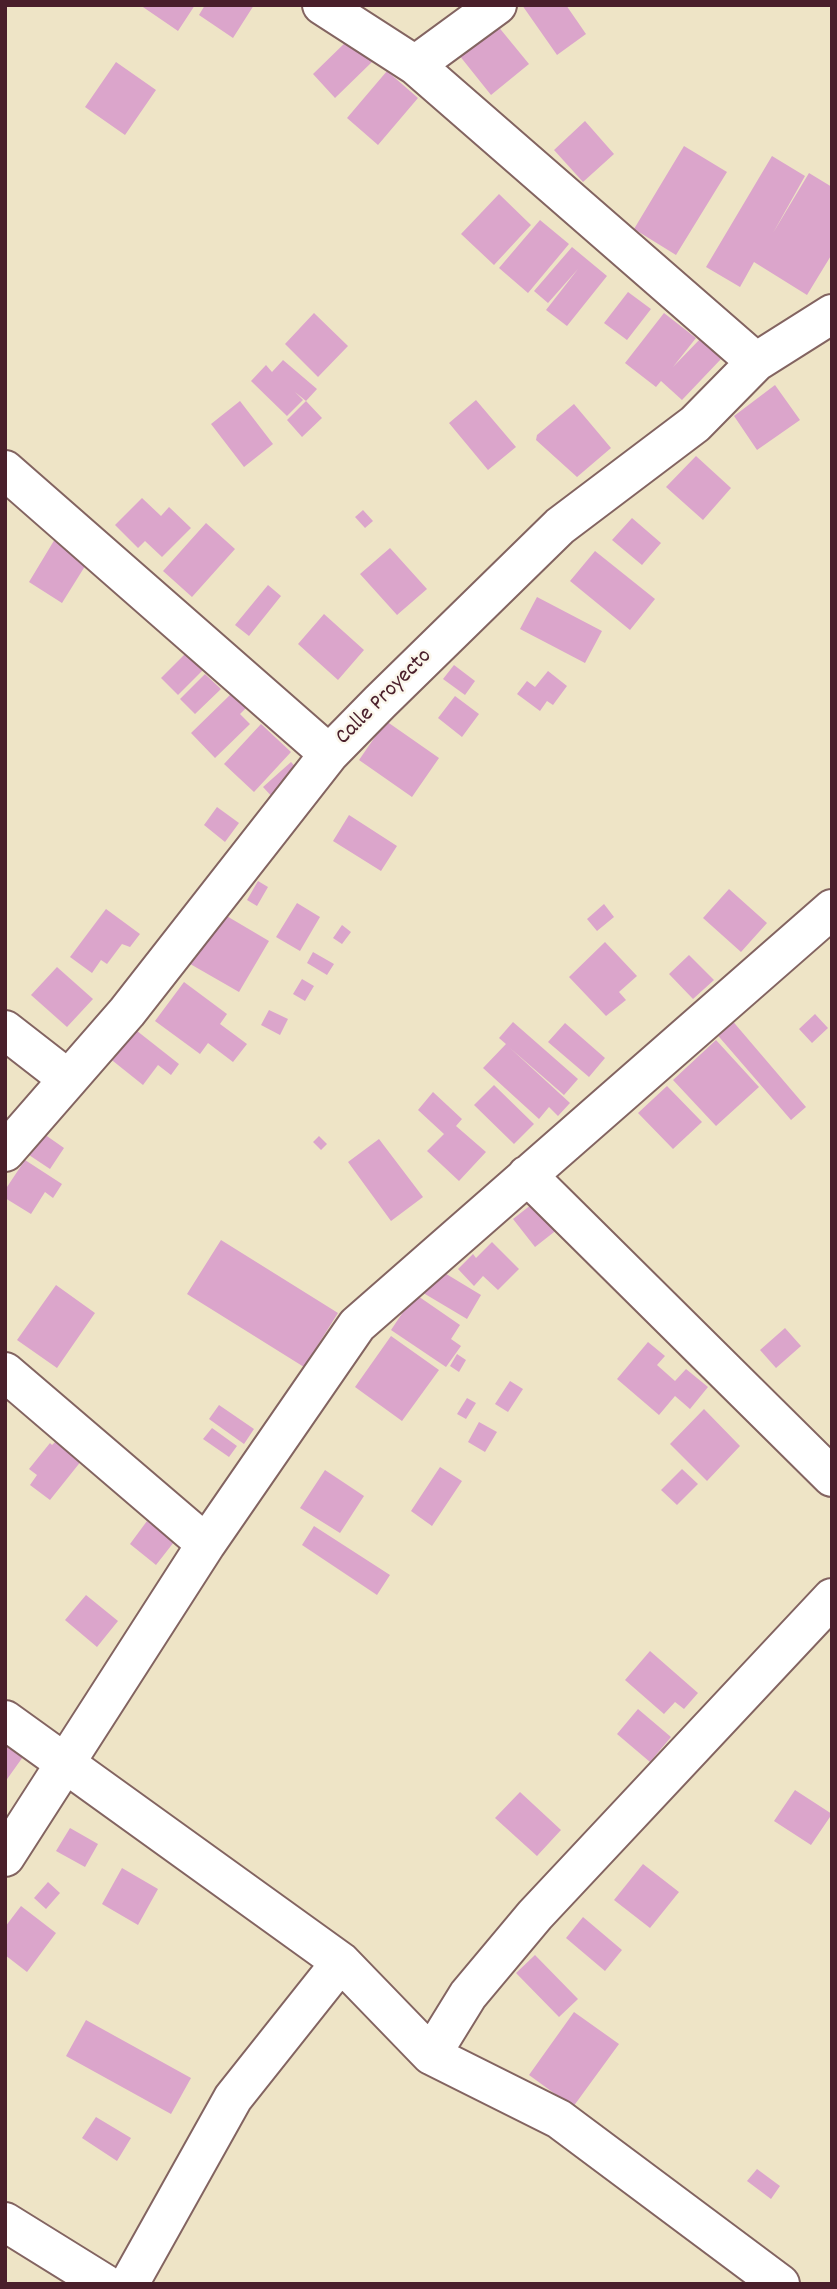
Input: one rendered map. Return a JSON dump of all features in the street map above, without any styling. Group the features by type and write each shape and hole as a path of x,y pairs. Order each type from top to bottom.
{"street":[{"path":"322,5 415,65 756,362"},
{"path":"415,65 497,5"},
{"name":"Calle Proyecto","path":"5,1152 127,1012 329,754 560,526 695,424 756,362 832,314"},
{"path":"5,470 329,754"},
{"path":"5,1857 206,1544 357,1325 832,909"},
{"path":"5,1030 68,1079"},
{"path":"527,1175 832,1477"},
{"path":"5,1372 206,1544"},
{"path":"431,2055 468,1995 535,1915 832,1598"},
{"path":"5,1720 341,1962 431,2055 559,2119 780,2284"},
{"path":"129,2284 233,2098 341,1962"},
{"path":"5,2221 105,2284"}],"building":[{"path":"140,5 195,5 178,31"},
{"path":"205,5 254,5 233,38 199,15"},
{"path":"522,5 566,5 586,34 557,55"},
{"path":"497,25 529,64 491,95 459,55"},
{"path":"351,37 373,61 335,98 313,74"},
{"path":"116,62 156,90 125,135 85,107"},
{"path":"387,71 418,98 378,145 347,118"},
{"path":"585,121 614,154 583,182 554,150"},
{"path":"684,146 727,172 676,255 634,229"},
{"path":"772,156 805,176 773,233 809,173 832,187 832,254 807,295 754,262 740,287 706,267"},
{"path":"499,194 531,225 494,265 461,234"},
{"path":"540,220 569,244 528,293 499,268"},
{"path":"572,247 607,276 567,326 546,310 578,269 548,303 534,291"},
{"path":"628,292 651,309 627,340 604,323"},
{"path":"314,313 348,346 318,377 285,344"},
{"path":"664,313 696,338 673,367 700,339 721,359 682,400 661,381 656,387 625,363"},
{"path":"283,360 317,389 306,401 295,392 303,400 287,416 251,381 266,365 272,372"},
{"path":"775,385 800,420 757,450 734,416"},
{"path":"476,400 516,447 488,470 449,423"},
{"path":"240,401 273,444 244,467 211,424"},
{"path":"306,401 322,418 302,437 287,420"},
{"path":"574,404 611,448 577,477 536,440 537,435"},
{"path":"696,456 731,488 703,520 666,487"},
{"path":"142,498 161,516 169,507 191,528 162,557 145,541 138,548 115,525"},
{"path":"363,510 373,521 365,528 355,517"},
{"path":"632,518 661,543 642,565 612,540"},
{"path":"206,523 235,549 192,597 163,571"},
{"path":"58,534 92,555 62,603 29,582"},
{"path":"390,548 427,589 397,615 360,574"},
{"path":"595,551 655,599 630,630 570,581"},
{"path":"268,585 281,596 249,636 235,625"},
{"path":"537,597 602,631 585,663 520,629"},
{"path":"324,614 364,650 338,680 298,644"},
{"path":"187,652 204,669 178,695 161,678"},
{"path":"454,665 475,681 465,695 443,679"},
{"path":"548,671 567,686 553,705 547,701 540,711 517,694 527,681 535,687"},
{"path":"205,674 221,689 195,714 180,699"},
{"path":"231,694 246,708 240,714 250,724 215,758 191,733"},
{"path":"455,696 479,714 462,737 438,718"},
{"path":"386,721 439,758 412,797 359,760"},
{"path":"261,724 291,752 254,792 224,764"},
{"path":"291,762 302,774 275,800 263,787"},
{"path":"217,807 239,823 225,842 204,825"},
{"path":"349,815 397,846 381,871 333,841"},
{"path":"258,881 268,887 257,906 247,900"},
{"path":"729,889 767,923 741,952 703,918"},
{"path":"297,903 320,917 300,951 276,937"},
{"path":"604,904 614,917 597,931 587,919"},
{"path":"106,909 140,934 130,947 122,944 107,964 101,960 92,973 70,957"},
{"path":"225,915 269,941 239,992 185,961"},
{"path":"342,925 351,932 342,944 333,938"},
{"path":"605,942 637,976 619,992 626,1000 606,1016 569,977"},
{"path":"313,952 334,964 327,975 307,963"},
{"path":"689,955 714,980 693,999 669,974"},
{"path":"57,967 93,999 67,1027 31,995"},
{"path":"302,979 314,986 305,1001 293,994"},
{"path":"184,982 227,1014 220,1024 247,1044 233,1062 208,1043 200,1054 155,1021"},
{"path":"269,1010 288,1019 280,1035 261,1025"},
{"path":"815,1014 828,1028 812,1043 799,1029"},
{"path":"730,1018 806,1107 791,1120 714,1031"},
{"path":"513,1022 578,1079 564,1095 510,1048 570,1103 558,1116 549,1107 539,1119 483,1068 506,1044 499,1038"},
{"path":"565,1023 605,1058 589,1077 548,1042"},
{"path":"132,1027 179,1064 171,1075 158,1065 143,1085 108,1057"},
{"path":"716,1040 759,1087 716,1126 673,1080"},
{"path":"494,1085 534,1124 514,1144 474,1105"},
{"path":"667,1086 702,1122 673,1149 638,1113"},
{"path":"433,1092 462,1119 456,1126 486,1152 459,1181 427,1151 444,1134 418,1110"},
{"path":"44,1134 64,1148 50,1169 29,1155"},
{"path":"319,1136 327,1144 321,1150 313,1142"},
{"path":"379,1139 423,1197 391,1221 348,1162"},
{"path":"25,1160 62,1184 53,1198 45,1192 31,1214 5,1198 5,1190"},
{"path":"541,1197 563,1225 535,1247 513,1219"},
{"path":"221,1240 338,1313 304,1367 187,1294"},
{"path":"492,1242 519,1269 498,1290 483,1276 474,1286 458,1269 473,1254 476,1258"},
{"path":"443,1272 481,1295 467,1319 420,1291 428,1278 436,1283"},
{"path":"56,1285 95,1313 57,1368 17,1340"},
{"path":"415,1294 460,1325 451,1339 461,1346 446,1367 391,1330"},
{"path":"785,1328 801,1346 776,1368 760,1350"},
{"path":"391,1336 439,1370 402,1421 355,1387"},
{"path":"648,1342 665,1356 657,1365 675,1381 686,1369 708,1387 690,1409 675,1396 659,1415 617,1379"},
{"path":"457,1354 466,1360 459,1372 450,1366"},
{"path":"510,1381 523,1389 508,1412 495,1404"},
{"path":"467,1398 476,1403 466,1419 457,1414"},
{"path":"219,1405 254,1429 244,1444 209,1419"},
{"path":"704,1409 740,1446 707,1481 670,1444"},
{"path":"479,1422 497,1432 485,1452 468,1442"},
{"path":"212,1428 237,1446 229,1457 203,1439"},
{"path":"57,1440 82,1460 50,1500 30,1485 37,1475 29,1469 50,1443 52,1445"},
{"path":"440,1467 462,1481 432,1526 411,1511"},
{"path":"682,1469 698,1484 677,1505 661,1490"},
{"path":"325,1470 364,1496 340,1533 300,1508"},
{"path":"147,1521 174,1542 156,1565 130,1544"},
{"path":"314,1526 390,1575 377,1595 302,1545"},
{"path":"86,1595 118,1621 97,1647 65,1620"},
{"path":"650,1651 698,1693 684,1709 675,1702 664,1714 625,1680"},
{"path":"638,1709 671,1737 650,1762 617,1734"},
{"path":"5,1740 25,1754 5,1782"},
{"path":"795,1790 832,1814 811,1845 774,1821"},
{"path":"520,1792 561,1830 537,1856 495,1818"},
{"path":"70,1828 98,1844 85,1867 56,1851"},
{"path":"643,1864 679,1892 650,1928 614,1900"},
{"path":"122,1868 158,1889 138,1925 102,1904"},
{"path":"48,1882 60,1893 46,1909 34,1898"},
{"path":"21,1906 56,1933 27,1972 5,1955 5,1927"},
{"path":"583,1917 622,1950 605,1971 566,1938"},
{"path":"535,1955 578,1999 559,2017 516,1973"},
{"path":"574,2012 619,2044 573,2107 529,2075"},
{"path":"86,2020 191,2078 171,2114 66,2056"},
{"path":"96,2117 131,2138 117,2161 82,2138"},
{"path":"757,2169 780,2186 771,2199 747,2181"}]}
